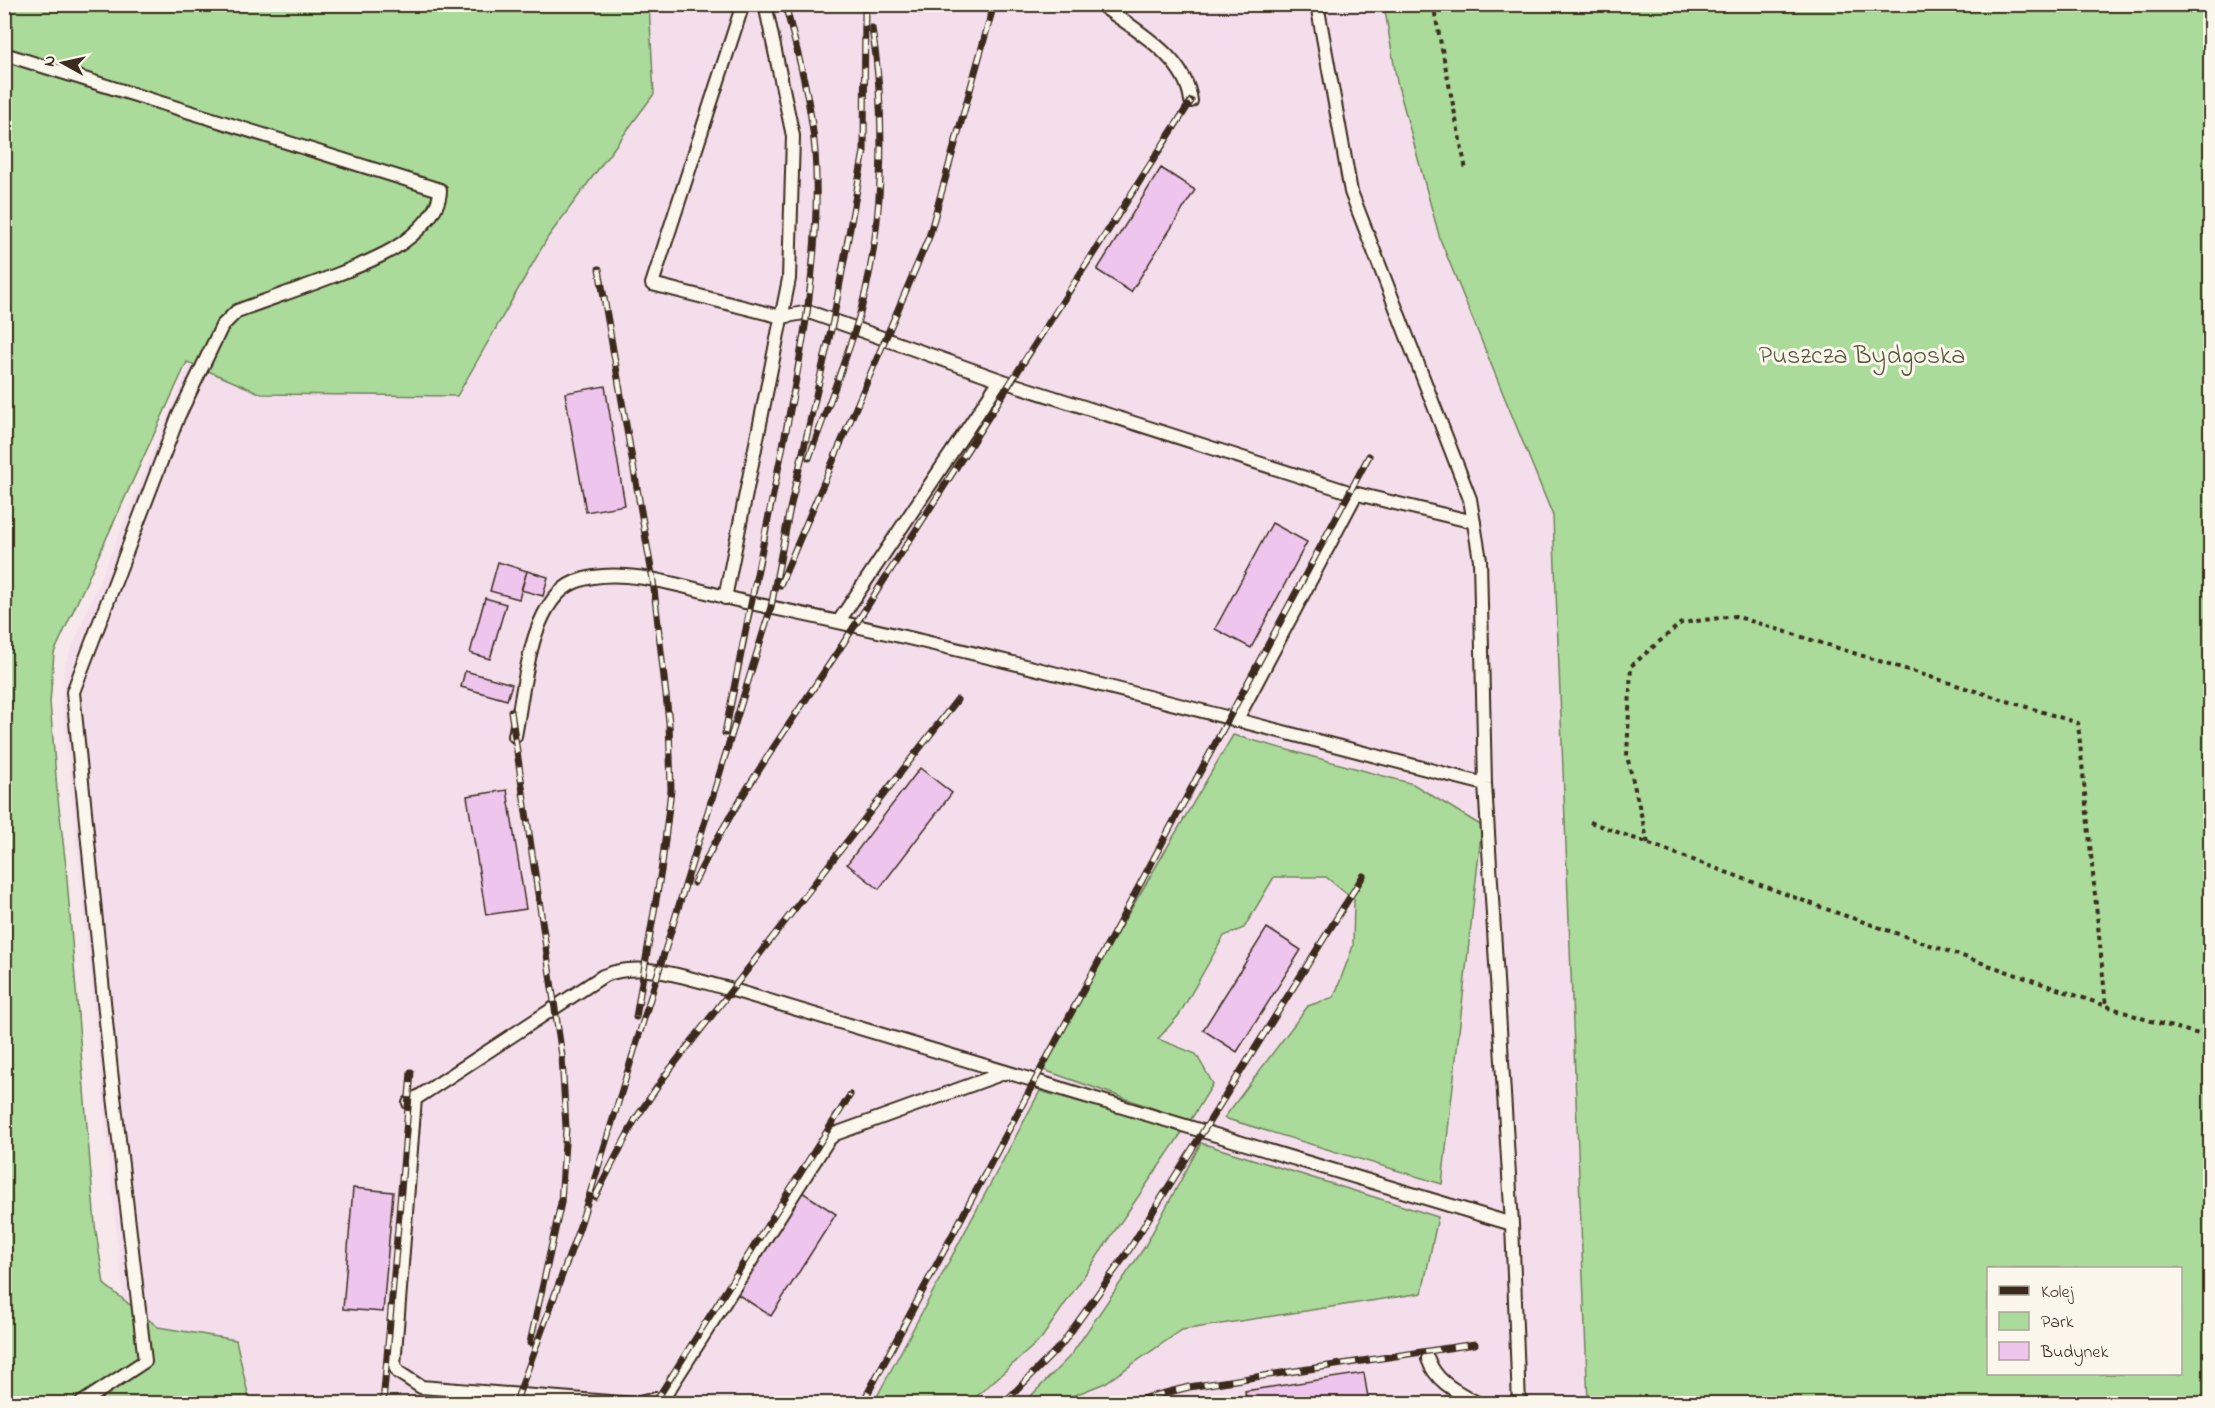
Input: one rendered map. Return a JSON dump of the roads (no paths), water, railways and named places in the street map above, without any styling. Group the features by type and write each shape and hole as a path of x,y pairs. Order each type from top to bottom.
{"lane":[{"path":"743,4 652,284 782,317 808,312 1000,380 1356,494 1474,522"},
{"path":"725,598 789,279 793,136 765,4"},
{"path":"1100,4 1166,54 1185,76 1191,100"},
{"path":"1317,4 1351,192 1470,499 1480,560 1485,784 1512,1224 1519,1404"},
{"path":"4,54 440,190 440,199 433,213 385,254 237,311 222,326 178,417 73,692 111,1071 145,1361 80,1404"},
{"path":"839,621 1000,380"},
{"path":"1236,721 1356,494"},
{"path":"514,736 539,622 545,608 565,587 578,580 635,578 839,621 1485,784"},
{"path":"1004,1073 835,1134 828,1140 664,1397 635,1404 421,1387 398,1372 394,1365 412,1100 603,976 627,970 658,971 733,990 1512,1224"},
{"path":"1428,1359 1432,1373 1446,1386 1479,1404"}],"railway":[{"path":"725,733 801,354 812,274 815,233 815,151 807,95 785,4"},
{"path":"515,1404 580,1226 771,607 789,513 833,321 864,151 865,4"},
{"path":"780,585 929,237 994,4"},
{"path":"809,458 855,330 872,258 877,219 881,141 877,64 872,28"},
{"path":"694,883 731,814 859,619 1191,101"},
{"path":"599,269 653,580 669,722 671,790 662,865 636,1017"},
{"path":"862,1404 1369,456"},
{"path":"595,1197 635,1120 664,1077 957,700"},
{"path":"511,711 562,1056 566,1128 561,1203 530,1343"},
{"path":"1003,1404 1062,1344 1127,1253 1363,876"},
{"path":"383,1404 411,1072"},
{"path":"654,1404 850,1095"},
{"path":"1122,1404 1189,1387 1475,1344"}],"park label":[{"name":"Puszcza Bydgoska","path":"1862,354"}]}
